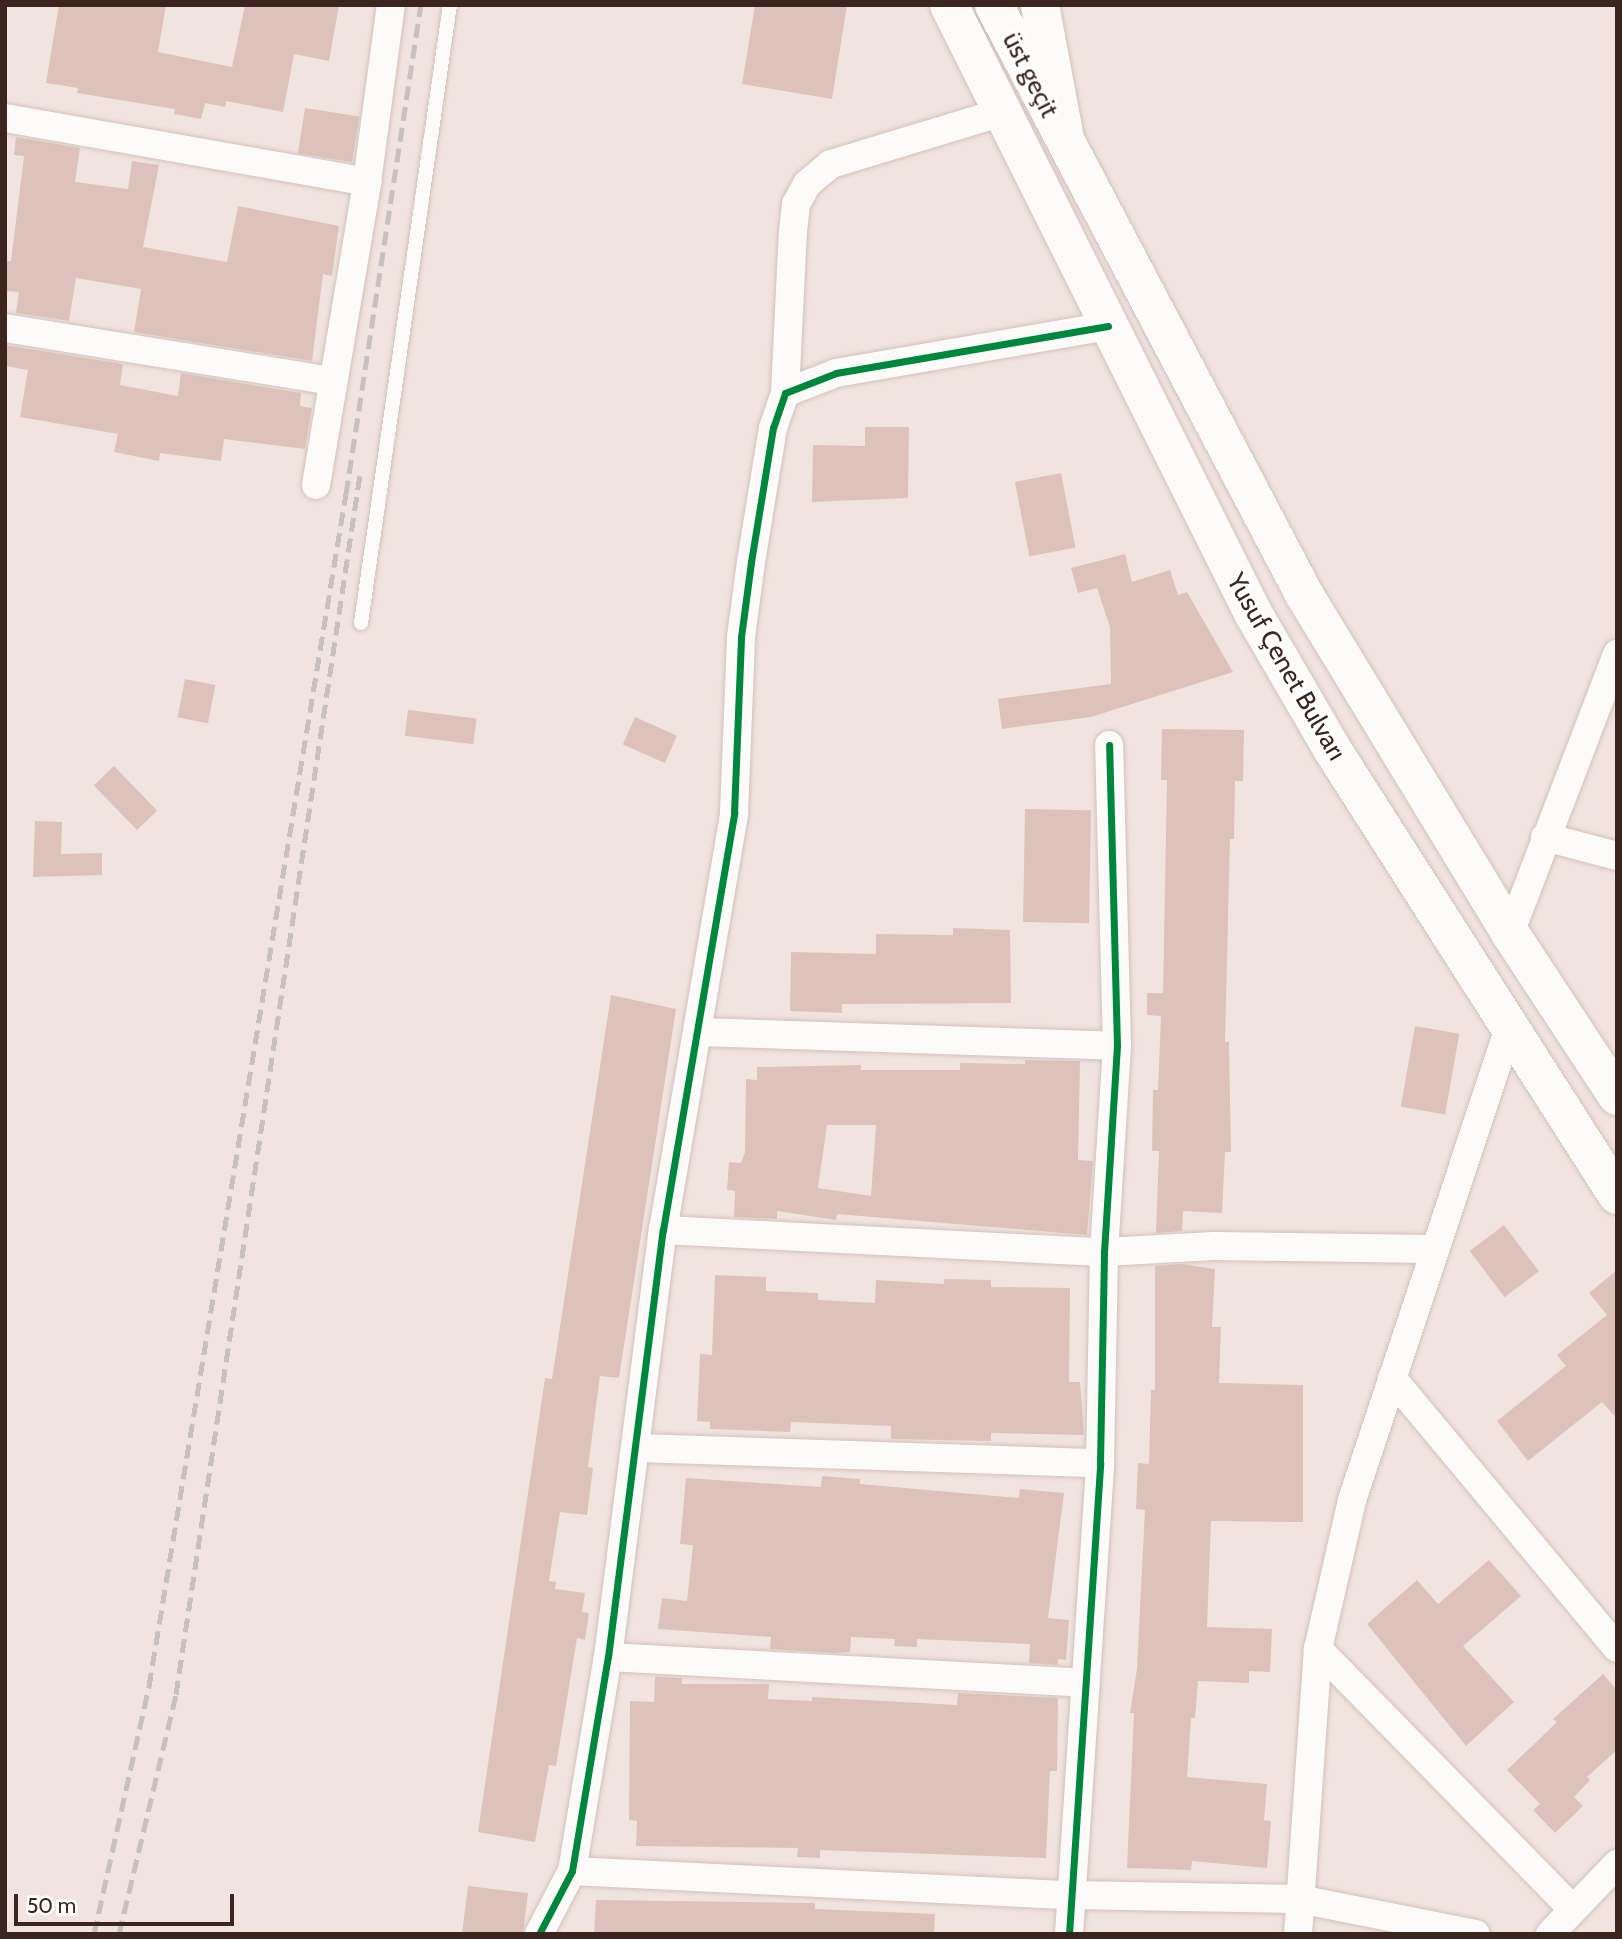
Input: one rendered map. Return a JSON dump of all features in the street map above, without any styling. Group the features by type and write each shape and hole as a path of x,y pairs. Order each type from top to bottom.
{"main road":[{"path":"929,5 956,54 1005,111"},
{"path":"949,5 1005,111"},
{"name":"üst geçit","path":"994,5 1066,145"},
{"path":"1040,5 1066,145"},
{"name":"Yusuf Çenet Bulvarı","path":"1005,111 1202,517 1285,670 1508,1027 1617,1195"},
{"name":"Yusuf Çenet Bulvarı","path":"1066,145 1304,593 1510,933 1617,1096"}],"street":[{"path":"316,485 367,182 391,5"},
{"path":"538,1934 572,1871 608,1657 638,1448 663,1230 699,1032 734,813 741,637 773,428 785,393 796,204 807,184 831,164 1005,111"},
{"path":"5,118 367,182"},
{"path":"785,393 836,373 1108,326"},
{"path":"5,328 334,381"},
{"path":"1510,933 1617,654"},
{"path":"1069,1934 1069,1895 1100,1463 1104,1252 1117,1046 1109,746"},
{"path":"1545,837 1617,856"},
{"path":"1298,1934 1318,1649 1352,1500 1508,1027"},
{"path":"699,1032 1117,1046"},
{"path":"663,1230 1104,1252 1214,1246 1435,1249"},
{"path":"1392,1378 1617,1648"},
{"path":"638,1448 1100,1463"},
{"path":"1318,1649 1572,1908"},
{"path":"608,1657 1084,1684"},
{"path":"1550,1934 1617,1864"},
{"path":"572,1871 1069,1895 1300,1899 1476,1934"}],"lane":[{"path":"360,623 450,5"}],"building":[{"path":"59,5 166,5 158,52 232,67 245,5 339,5 329,61 294,54 283,112 226,101 225,107 205,103 201,119 174,114 175,109 77,93 78,88 46,83"},
{"path":"755,5 847,5 832,99 742,84"},
{"path":"305,108 359,117 352,162 298,153"},
{"path":"16,137 80,148 75,182 128,189 132,161 159,165 143,247 227,262 238,206 339,226 332,276 323,274 312,361 134,332 141,289 76,278 69,321 16,313 19,292 5,291 5,261 11,261 24,156 14,155"},
{"path":"5,345 123,364 120,385 178,396 181,373 301,393 300,406 312,408 305,449 224,439 221,461 160,453 159,461 114,452 118,434 20,417 28,370 5,366"},
{"path":"865,427 909,427 908,498 812,502 813,445 865,446"},
{"path":"1061,473 1076,548 1029,557 1015,482"},
{"path":"1125,554 1132,582 1170,570 1178,595 1187,592 1233,672 1091,717 1002,729 998,699 1111,684 1110,627 1097,588 1078,593 1071,568"},
{"path":"185,679 215,685 208,723 178,717"},
{"path":"408,710 476,718 473,744 405,736"},
{"path":"635,717 677,736 665,763 623,744"},
{"path":"1162,729 1244,730 1243,781 1235,781 1234,839 1230,839 1225,1042 1229,1042 1231,1152 1225,1152 1222,1213 1183,1211 1182,1231 1156,1233 1159,1151 1152,1151 1153,1090 1158,1090 1161,1016 1147,1015 1147,993 1163,993 1167,780 1161,780"},
{"path":"114,766 157,811 137,830 94,785"},
{"path":"1025,809 1091,810 1089,923 1023,922"},
{"path":"35,821 62,822 61,854 102,853 102,875 33,877"},
{"path":"953,928 1010,930 1011,1003 842,1004 842,1013 790,1011 791,952 876,954 876,934 953,935"},
{"path":"611,995 676,1009 619,1378 600,1376 588,1467 593,1468 587,1515 560,1512 549,1581 556,1582 555,1589 585,1593 582,1612 589,1613 585,1640 577,1638 556,1766 549,1765 535,1842 478,1832 545,1378 552,1379"},
{"path":"1415,1026 1459,1034 1445,1115 1401,1107"},
{"path":"1025,1060 1080,1061 1078,1160 1093,1161 1087,1235 837,1214 836,1220 777,1211 777,1219 734,1217 735,1191 727,1190 729,1162 741,1163 745,1152 746,1079 757,1080 757,1067 861,1065 861,1070 960,1070 960,1063 1025,1064","holes":["827,1125 876,1125 871,1196 818,1188"]},
{"path":"1504,1225 1539,1271 1505,1297 1470,1251"},
{"path":"1181,1264 1215,1269 1212,1327 1221,1327 1219,1383 1303,1385 1303,1522 1211,1521 1207,1627 1272,1629 1270,1672 1249,1671 1249,1683 1198,1681 1195,1718 1191,1718 1187,1777 1267,1784 1264,1820 1271,1821 1267,1868 1192,1861 1191,1870 1127,1868 1134,1713 1130,1713 1137,1669 1145,1510 1136,1509 1138,1463 1149,1464 1151,1390 1155,1390 1155,1266"},
{"path":"1617,1270 1617,1419 1602,1402 1528,1461 1497,1421 1566,1366 1557,1355 1607,1315 1589,1293"},
{"path":"715,1275 766,1277 766,1291 818,1293 818,1300 875,1303 876,1280 944,1284 944,1279 991,1280 991,1287 1070,1288 1069,1382 1080,1382 1084,1435 991,1433 991,1441 891,1439 891,1426 791,1422 790,1432 710,1429 710,1422 697,1421 700,1354 712,1355"},
{"path":"822,1476 860,1479 860,1484 1019,1498 1020,1489 1064,1493 1048,1618 1069,1620 1066,1660 1058,1659 1058,1665 1029,1663 1030,1644 917,1639 917,1647 894,1646 895,1639 851,1637 850,1652 833,1653 770,1649 771,1637 658,1629 662,1598 687,1601 693,1545 680,1544 686,1478 821,1487"},
{"path":"1489,1560 1521,1596 1463,1646 1514,1702 1466,1746 1367,1624 1417,1580 1438,1604"},
{"path":"1603,1674 1617,1690 1617,1750 1587,1777 1590,1780 1574,1797 1583,1806 1555,1833 1533,1810 1540,1804 1507,1770 1557,1722 1553,1719"},
{"path":"655,1677 682,1678 682,1684 769,1684 768,1699 812,1701 812,1697 957,1705 958,1693 1058,1698 1057,1771 1050,1771 1046,1858 820,1850 820,1858 797,1857 798,1848 636,1846 637,1821 629,1820 630,1701 654,1702"},
{"path":"468,1886 528,1893 523,1934 462,1934"},
{"path":"596,1900 815,1903 815,1909 935,1914 934,1934 594,1934"}],"railway":[{"path":"94,1934 149,1686 346,494 421,5"},
{"path":"119,1934 176,1694 360,474"}],"cycle path":[{"path":"539,1934 572,1871 608,1657 663,1230 734,813 741,637 751,562 773,428 785,393 836,373 1108,326"},
{"path":"1069,1934 1100,1463 1104,1252 1117,1046 1109,745"}]}
